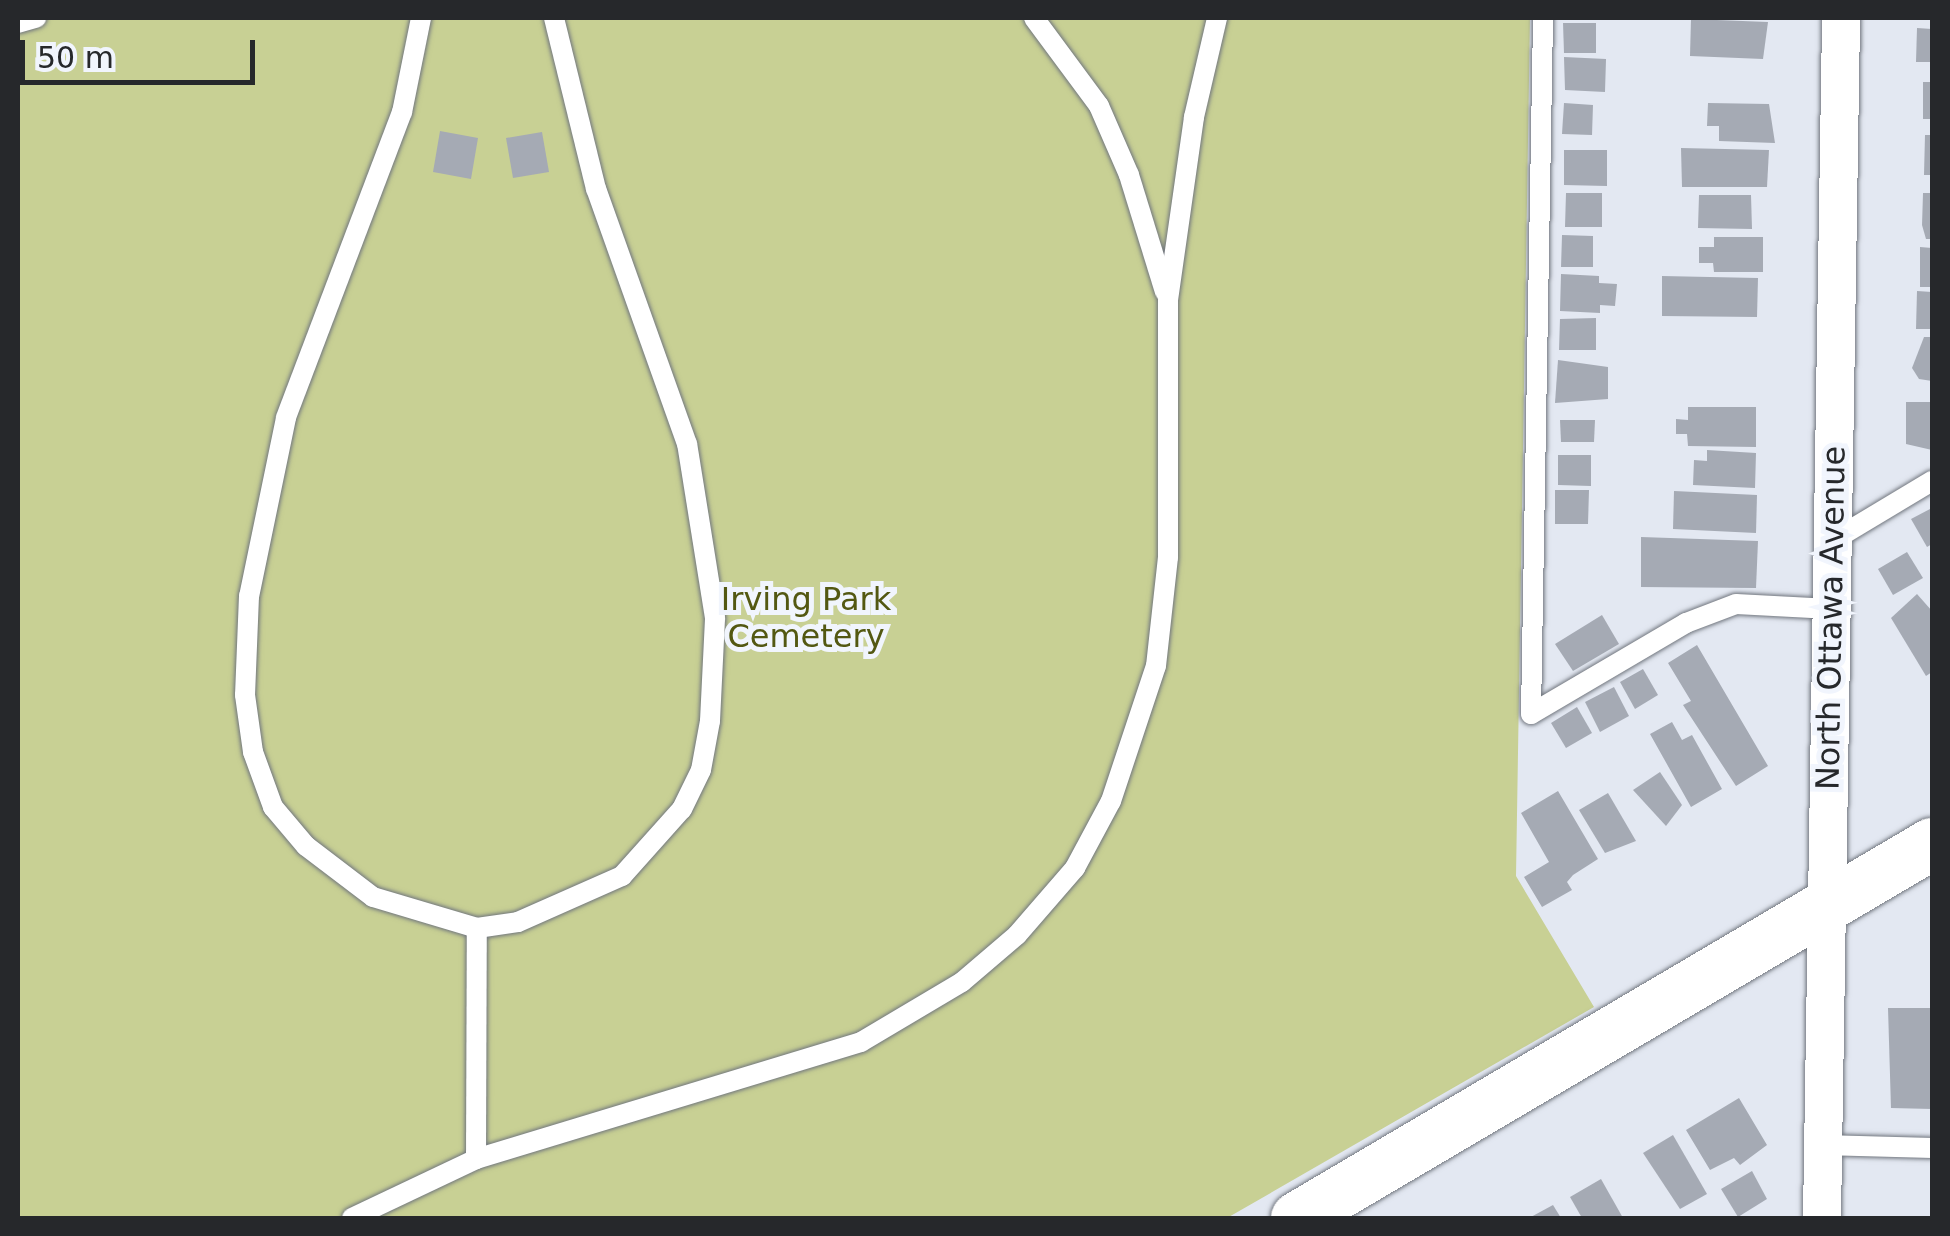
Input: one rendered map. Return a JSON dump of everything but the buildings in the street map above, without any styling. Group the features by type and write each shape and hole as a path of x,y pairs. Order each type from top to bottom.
{"main road":[{"path":"1297,1218 1932,844"}],"street":[{"name":"North Ottawa Avenue","path":"1822,1218 1842,18"}],"lane":[{"path":"18,23 36,18"},
{"path":"421,18 402,112 286,418 249,596 245,694 252,752 273,806 306,846 373,897 476,928 518,922 622,876 682,809 701,770 710,720 714,618 687,444 596,189 554,18"},
{"path":"1034,18 1100,106 1130,175 1168,300"},
{"path":"352,1218 476,1159 861,1042 962,982 1017,935 1075,868 1123,770 1156,666 1168,557 1168,300 1194,117 1217,18"},
{"path":"1543,18 1531,714 1686,623 1736,604 1831,610"},
{"path":"1832,541 1932,481"},
{"path":"476,928 476,1159"},
{"path":"1823,1145 1932,1148"}],"green space":[{"name":"Irving Park Cemetery","path":"18,18 1530,18 1516,876 1594,1007 1227,1218 18,1218"}]}
